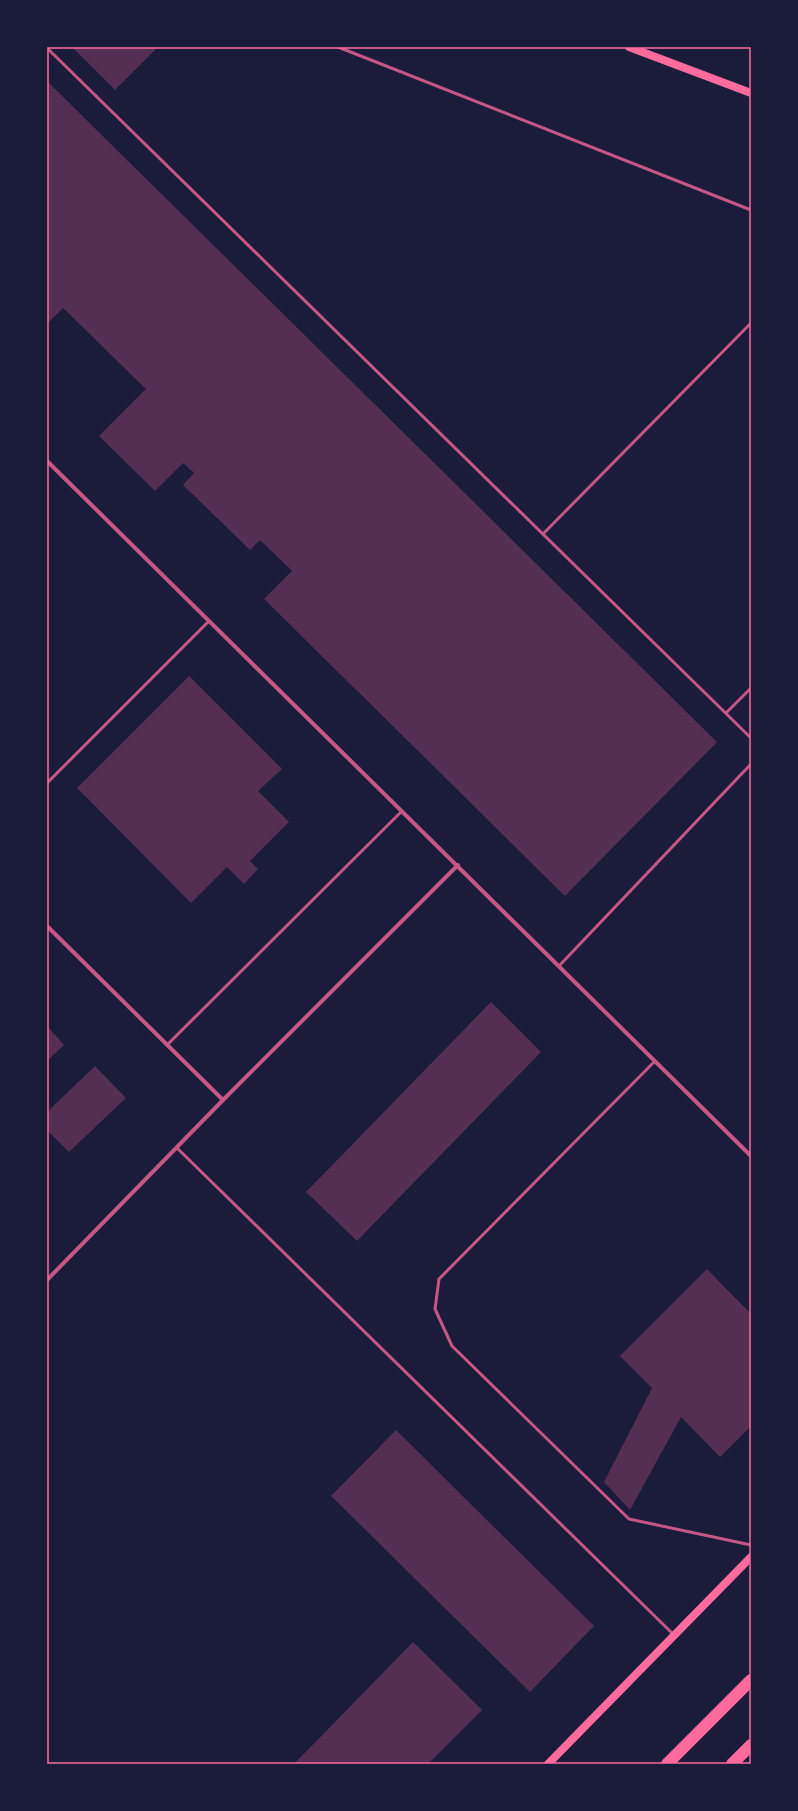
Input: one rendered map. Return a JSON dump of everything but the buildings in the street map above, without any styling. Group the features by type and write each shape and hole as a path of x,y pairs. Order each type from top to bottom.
{"highway":[{"path":"667,1764 751,1680"},
{"path":"732,1764 751,1745"}],"main road":[{"path":"629,47 751,93"},
{"path":"548,1764 751,1557"}],"street":[{"path":"47,461 458,865 751,1156"},
{"path":"47,1280 223,1100 458,865"},
{"path":"47,926 223,1100"}],"lane":[{"path":"338,47 751,210"},
{"path":"47,48 751,738"},
{"path":"543,534 751,323"},
{"path":"47,783 209,621"},
{"path":"726,713 751,688"},
{"path":"559,966 751,764"},
{"path":"168,1046 402,811"},
{"path":"655,1061 439,1279 435,1309 452,1346 629,1519 751,1545"},
{"path":"177,1148 674,1635"}]}
